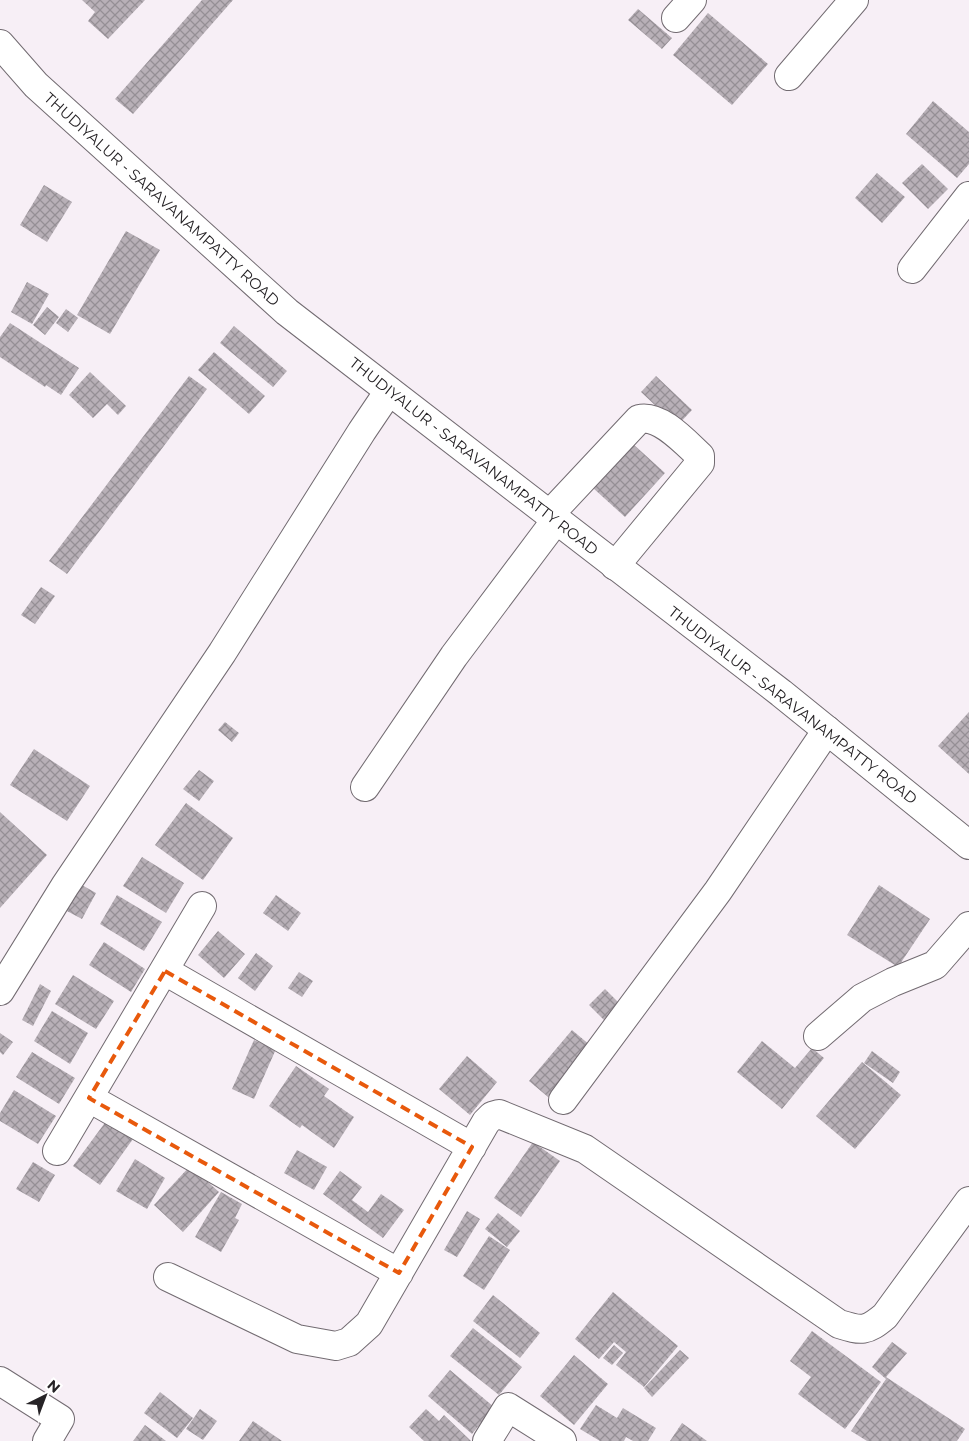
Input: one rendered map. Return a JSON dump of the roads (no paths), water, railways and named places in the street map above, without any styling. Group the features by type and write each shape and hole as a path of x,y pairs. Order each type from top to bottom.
{"street":[{"path":"790,76 854,0"},
{"name":"THUDIYALUR - SARAVANAMPATTY ROAD","path":"0,44 36,85 287,312 827,730 969,845"},
{"path":"912,269 969,196"},
{"path":"0,991 65,886 222,653 389,391"},
{"path":"365,787 454,656 553,517 639,419 646,417 655,420 678,436 700,456 700,463 615,566"},
{"path":"563,1100 718,891 827,730"},
{"path":"58,1151 202,906"},
{"path":"818,1036 862,998 893,982 935,965 969,926"},
{"path":"165,971 472,1147"},
{"path":"89,1098 399,1273"},
{"path":"168,1277 297,1339 336,1346 349,1342 369,1324 486,1122 492,1116 499,1114 585,1149 839,1324 856,1329 870,1328 885,1316 969,1201"},
{"path":"0,1381 60,1419 47,1441"},
{"path":"487,1441 508,1407 562,1441"}]}
